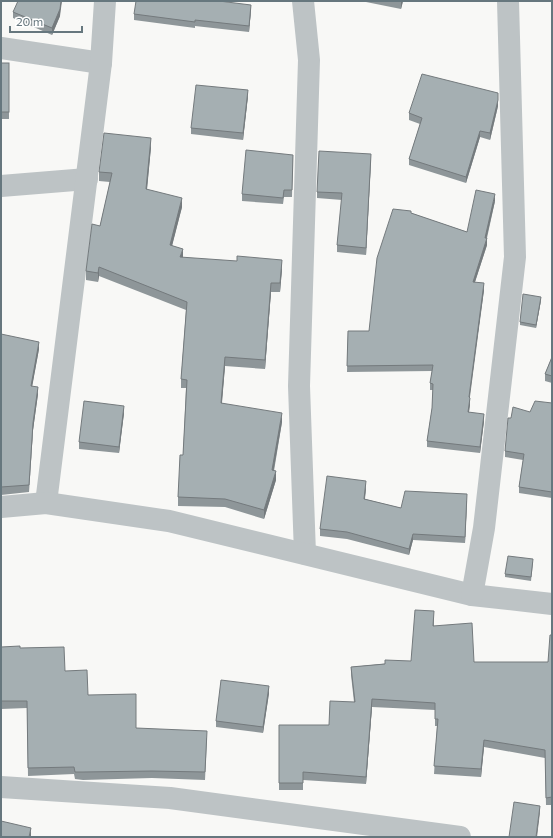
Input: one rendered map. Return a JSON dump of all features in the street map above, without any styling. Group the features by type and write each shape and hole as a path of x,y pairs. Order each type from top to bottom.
{"street":[{"path":"46,503 102,63 106,1"},
{"path":"304,1 308,60 299,386 305,554"},
{"path":"472,595 484,528 515,257 508,1"},
{"path":"1,48 102,63"},
{"path":"1,186 87,180"},
{"path":"1,507 46,503 169,521 472,595 552,604"},
{"path":"1,787 170,798 460,837"}],"building":[{"path":"18,1 61,1 60,9 52,28 13,12"},
{"path":"136,1 219,1 251,5 249,26 195,20 195,22 134,14"},
{"path":"1,63 9,63 9,112 1,112"},
{"path":"422,74 498,93 498,100 490,133 480,131 466,177 409,159 422,118 409,113"},
{"path":"196,85 248,90 243,133 191,128"},
{"path":"104,133 151,138 146,189 182,198 170,245 183,249 180,257 237,261 237,256 282,260 280,283 271,283 265,360 225,357 221,403 282,413 272,470 276,471 264,510 225,499 178,497 180,455 183,455 187,380 181,379 187,302 99,267 98,273 86,271 92,224 100,226 112,173 99,172"},
{"path":"246,150 293,155 292,190 284,190 283,198 242,194"},
{"path":"319,151 371,154 366,248 337,245 342,193 317,192"},
{"path":"476,190 495,194 485,238 487,238 473,282 484,283 468,412 484,414 480,447 427,441 432,408 433,384 430,383 433,365 347,366 348,331 369,331 377,258 393,209 411,211 411,213 467,232"},
{"path":"523,294 541,297 536,325 520,322"},
{"path":"1,334 39,342 31,386 38,387 33,423 29,485 1,487"},
{"path":"552,357 552,376 545,374"},
{"path":"84,401 124,406 119,447 79,442"},
{"path":"535,401 552,403 552,492 519,487 524,454 505,451 508,418 511,418 513,407 530,412"},
{"path":"327,476 366,481 364,499 401,508 405,491 467,494 465,537 413,534 409,549 347,532 320,529"},
{"path":"508,556 533,559 531,577 505,574"},
{"path":"415,610 434,611 433,626 472,623 474,662 548,662 550,635 552,635 552,797 546,798 545,750 484,740 481,769 434,766 438,719 435,719 435,703 372,699 366,777 303,772 303,783 279,783 279,725 329,725 330,701 355,702 351,667 385,664 385,660 411,661"},
{"path":"20,646 20,648 64,647 65,671 87,670 88,695 136,694 136,728 207,731 205,772 75,772 74,767 28,768 27,701 1,701 1,647"},
{"path":"221,680 269,686 263,727 216,721"},
{"path":"514,802 540,806 536,837 509,837"},
{"path":"1,821 31,828 29,837 1,837"}]}
